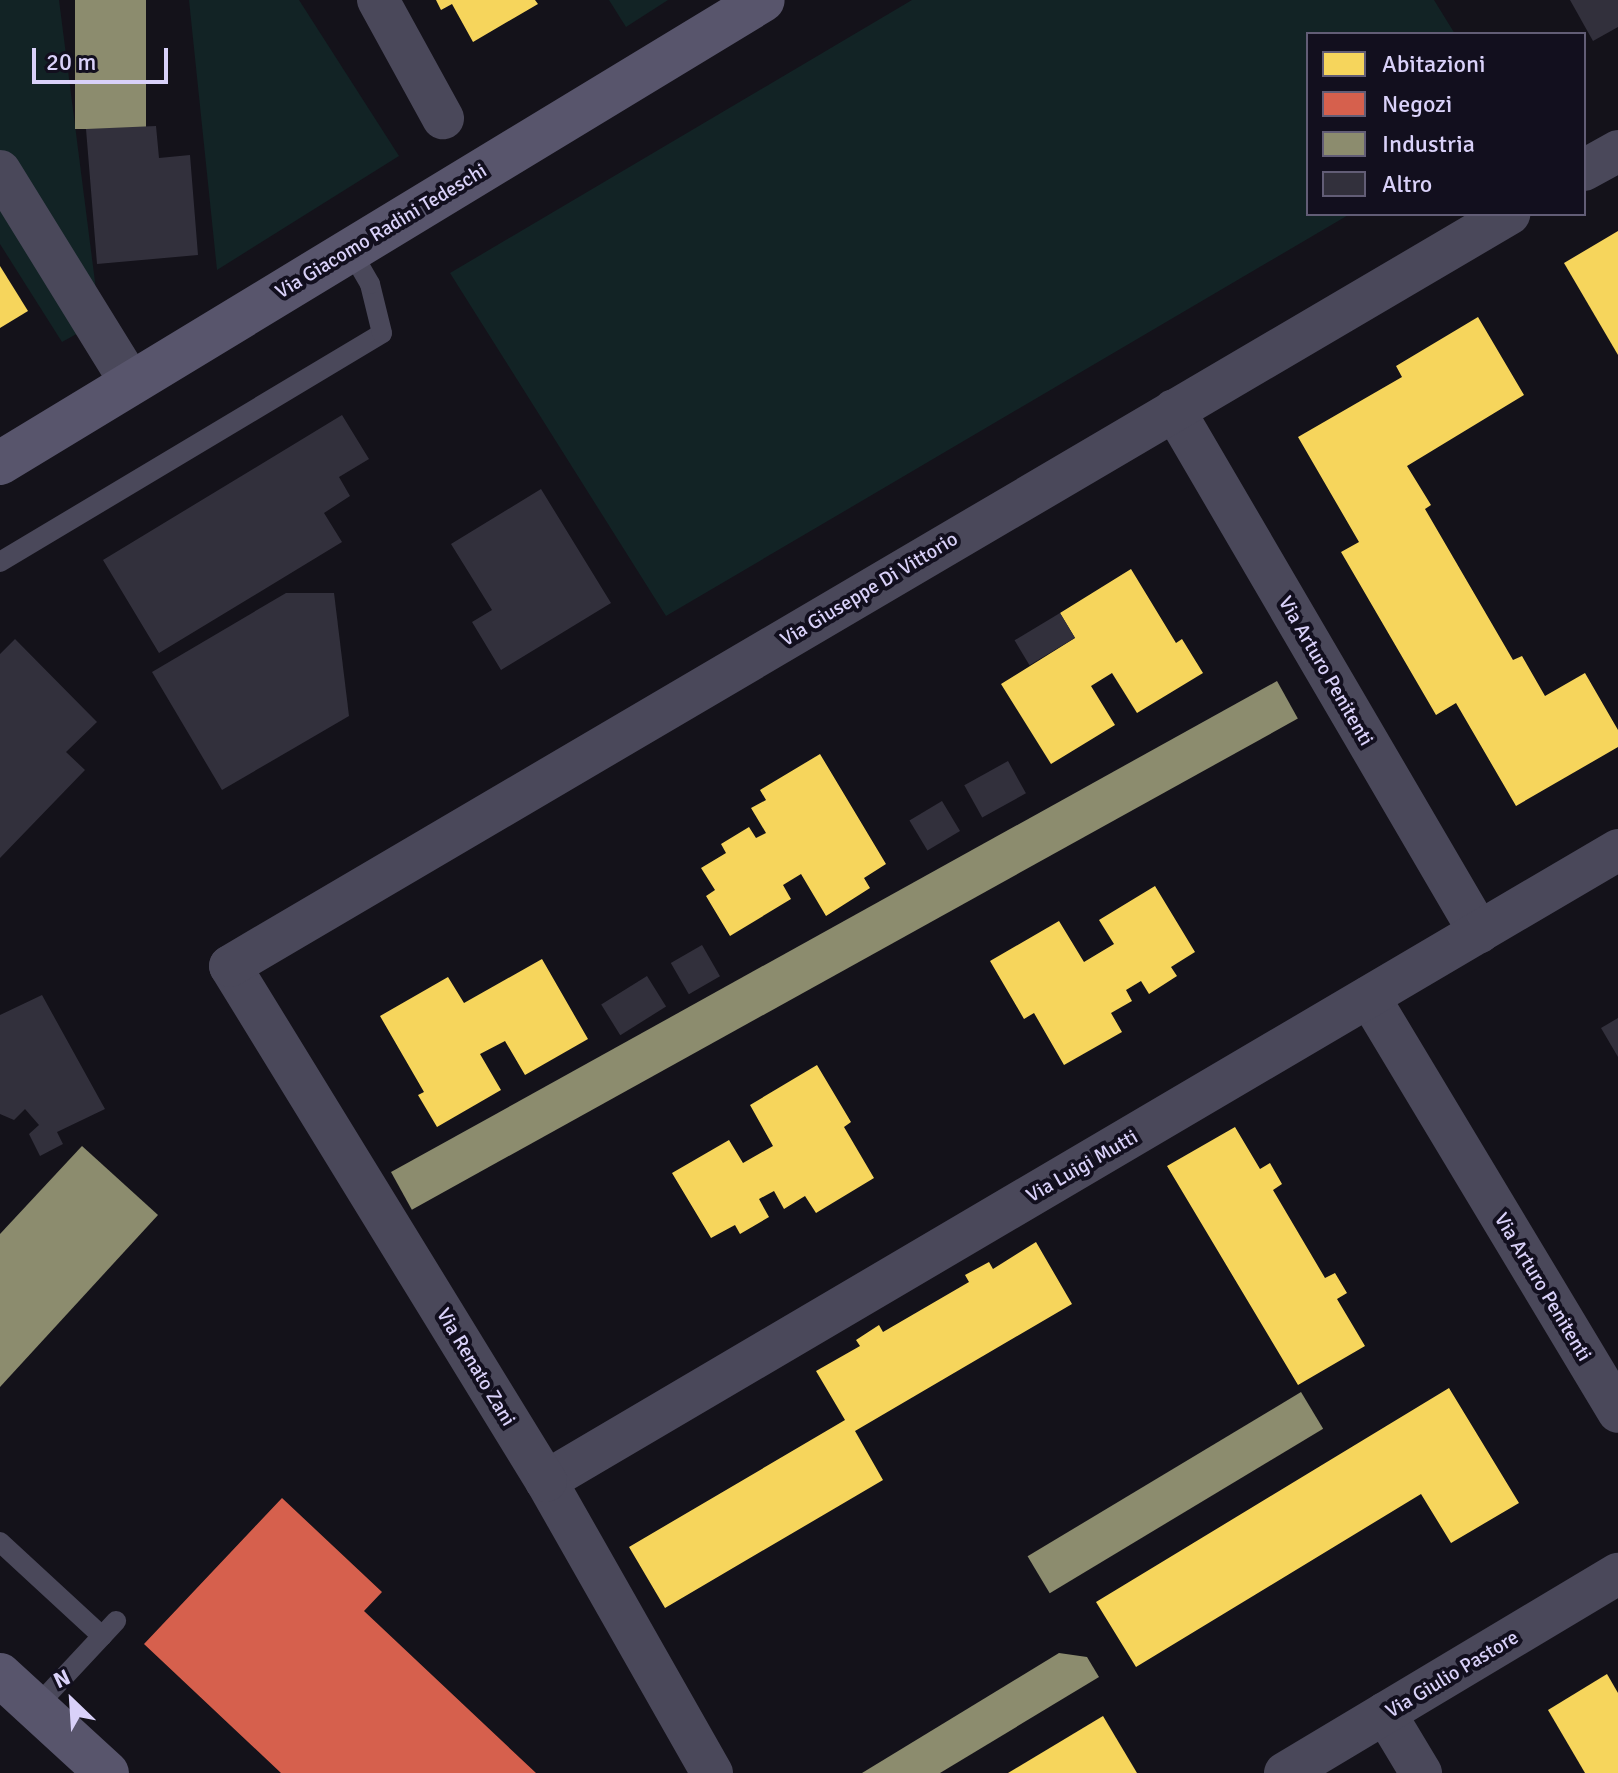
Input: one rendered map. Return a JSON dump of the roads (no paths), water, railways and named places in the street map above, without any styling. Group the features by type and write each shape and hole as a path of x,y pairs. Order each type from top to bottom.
{"main road":[{"name":"Via Giacomo Radini Tedeschi","path":"0,463 763,0"},
{"path":"0,1675 107,1773"}],"street":[{"path":"378,0 443,118"},
{"path":"1586,169 1618,151"},
{"path":"0,171 131,383"},
{"name":"Via Giuseppe Di Vittorio","path":"230,966 1506,216"},
{"name":"Via Arturo Penitenti","path":"1174,410 1479,932"},
{"name":"Via Luigi Mutti","path":"546,1481 1618,850"},
{"name":"Via Renato Zani","path":"230,966 546,1481 712,1773"},
{"name":"Via Arturo Penitenti","path":"1369,997 1618,1412"},
{"name":"Via Giulio Pastore","path":"1285,1773 1618,1574"},
{"path":"1385,1713 1421,1773"}],"lane":[{"path":"0,562 382,333 370,284 350,250"},
{"path":"0,1542 109,1629 35,1708"}]}
